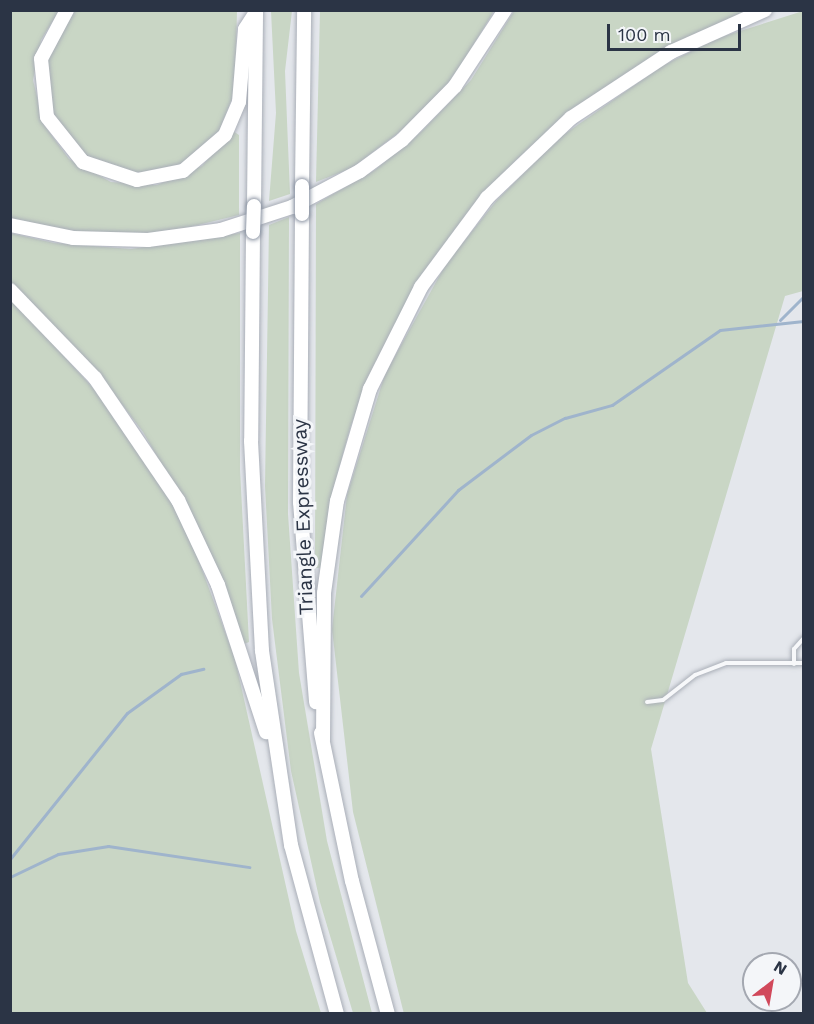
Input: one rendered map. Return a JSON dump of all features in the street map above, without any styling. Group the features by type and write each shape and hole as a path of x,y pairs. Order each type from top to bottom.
{"highway":[{"path":"67,10 41,59 47,117 83,162 137,180 183,171 225,135 240,95 245,29 256,11"},
{"name":"Triangle Expressway","path":"304,10 301,550 323,740 350,872 388,1014"},
{"path":"10,225 73,238 148,240 221,230 292,207 360,171 402,140 455,86 505,10"},
{"path":"323,740 324,593 337,501 370,389 421,287 487,198 562,125 664,56 765,10"},
{"path":"256,11 253,232 255,552 276,766"},
{"path":"10,290 96,378 178,500 230,615 276,766 302,893 337,1014"}],"lane":[{"path":"794,663 794,649 804,638"},
{"path":"647,702 663,700 687,680 726,663 804,663"}],"green space":[{"path":"10,11 59,11 41,40 33,80 44,125 69,159 111,182 157,185 202,166 233,131 239,135 239,215 169,232 126,234 74,232 11,218"},
{"path":"75,11 237,11 235,91 218,134 186,163 160,173 111,171 75,149 51,115 46,93 48,55"},
{"path":"271,11 292,11 285,71 290,194 269,201 276,113"},
{"path":"320,11 494,11 452,80 402,130 352,168 316,182"},
{"path":"514,11 752,11 643,63 582,103 517,159 466,215 426,270 380,353 351,425 330,501 321,568 315,568 316,204 375,170 421,132 471,80"},
{"path":"803,11 803,291 785,296 651,749 688,983 707,1013 404,1014 353,812 332,629 347,495 385,374 446,264 497,200 559,138 662,66 718,38"},
{"path":"289,217 288,514 299,673 327,841 372,1013 353,1013 320,902 291,771 272,619 265,486 269,225"},
{"path":"10,233 54,243 131,249 240,233 240,469 249,642 244,644 201,533 143,432 98,373 11,283"},
{"path":"11,298 112,409 186,526 235,659 296,931 321,1013 11,1013"}],"waterway":[{"path":"780,320 804,296"},
{"path":"361,596 458,490 531,435 565,418 612,405 720,330 804,321"},
{"path":"10,859 127,713 181,674 203,669"},
{"path":"10,877 58,854 108,846 249,867"}]}
